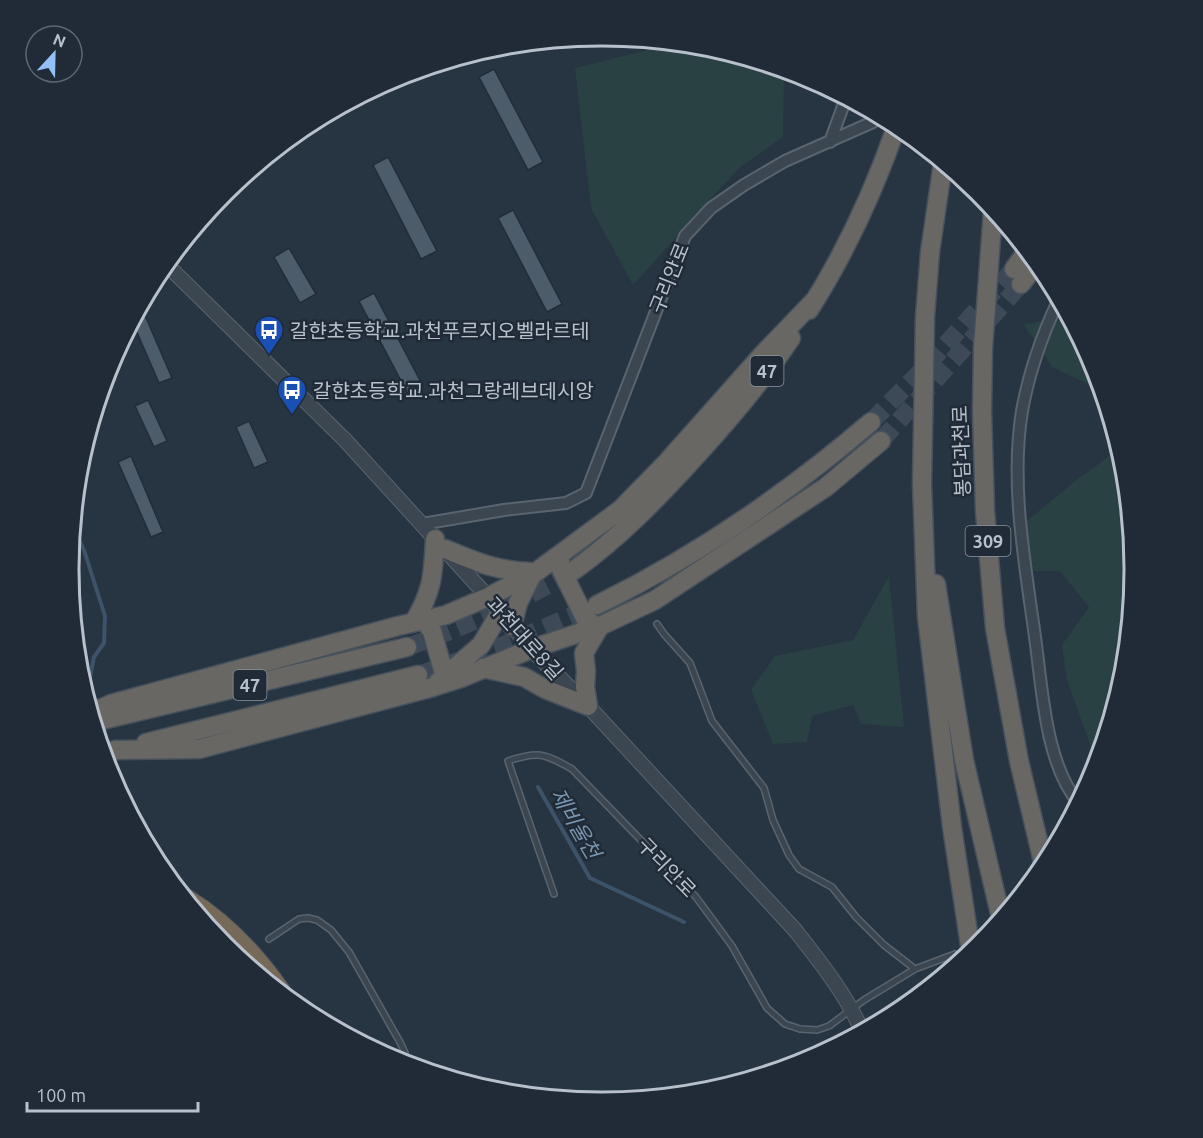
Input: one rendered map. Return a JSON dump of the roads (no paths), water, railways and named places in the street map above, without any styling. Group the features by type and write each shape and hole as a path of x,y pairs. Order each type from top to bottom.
{"highway":[{"name":"47","path":"573,571 630,525 720,430 789,341 859,222 893,136"},
{"name":"봉담과천로","path":"942,172 930,252 925,317 922,484 927,618 962,946"},
{"name":"봉담과천로","path":"992,222 982,348 986,523 995,628 1019,761 1041,852"},
{"path":"1023,261 1017,276 1029,269"},
{"path":"99,710 111,704 462,609 535,572 620,510 668,462 763,354 815,300"},
{"path":"597,605 662,570 742,519 817,466 871,422"},
{"path":"113,752 199,749 439,682 461,678 531,649 598,626 655,600 826,486 881,441"},
{"name":"봉담과천로","path":"922,484 947,663 964,760 999,908"},
{"path":"419,621 433,577 440,544 484,565 508,571 535,572"},
{"path":"560,555 560,567 585,618 598,626"},
{"path":"439,682 481,645 506,619 518,603 535,572"},
{"path":"419,621 432,630 439,682"},
{"path":"588,706 584,653 598,626"},
{"name":"47","path":"102,720 406,647"},
{"path":"483,668 524,677 545,689 588,706"},
{"name":"47","path":"112,751 418,675"},
{"path":"210,915 243,943 259,964"}],"street":[{"path":"830,142 843,106"},
{"name":"구리안로","path":"422,524 504,510 566,503 586,493 685,236 711,208 744,185 785,161 872,123"},
{"name":"과천대로8길","path":"173,271 345,440 488,597 531,649 588,706 795,930 852,1009 859,1023"},
{"path":"1054,308 1042,333 1022,411 1019,447 1019,502 1025,568 1048,733 1061,771 1073,793"}],"lane":[{"path":"657,624 690,663 712,721 764,788 777,828 789,855 799,869 832,887 884,945 915,969"},
{"name":"구리안로","path":"554,894 508,761 529,754 549,756 572,769 696,897 732,946 767,1008 785,1024 800,1029 817,1030 829,1026 915,969 951,957"},
{"path":"269,939 299,919 317,920 331,930 349,952 405,1053"}],"waterway":[{"name":"제비울천","path":"80,541 105,616 104,643 94,657 90,676"},
{"name":"제비울천","path":"538,787 590,878 684,922"}],"tunnel":[{"path":"871,422 930,362 1014,269"},
{"path":"881,441 1021,284"},
{"path":"407,647 491,613 573,571"},
{"path":"418,675 504,645 595,606"}],"place":[{"name":"갈햔초등학교.과천푸르지오벨라르테","path":"269,356"},
{"name":"갈햔초등학교.과천그랑레브데시앙","path":"292,416"}]}
